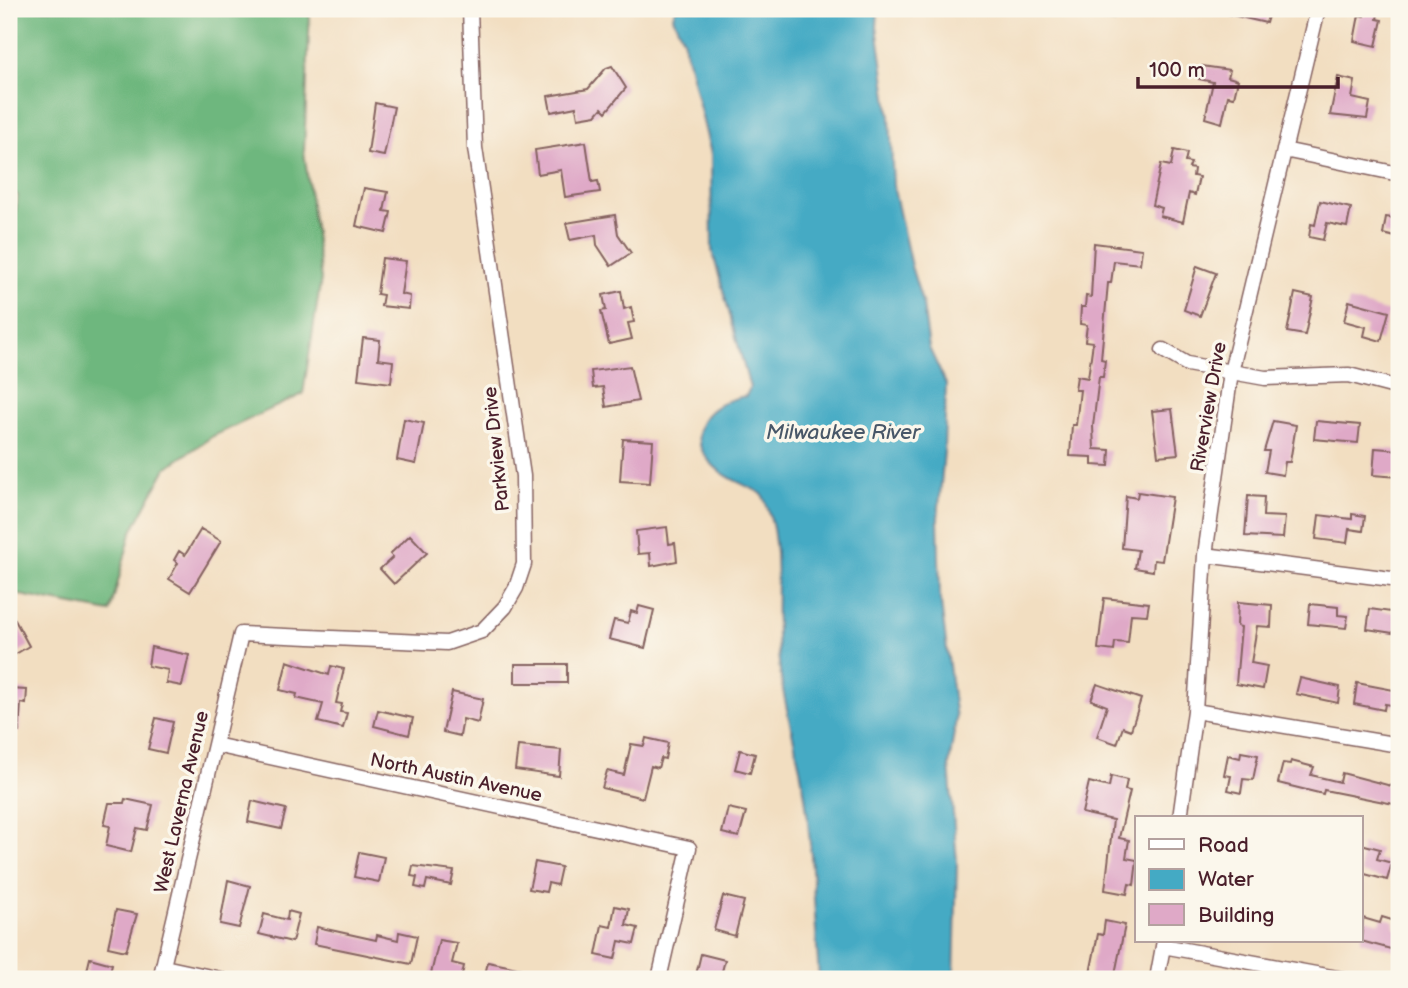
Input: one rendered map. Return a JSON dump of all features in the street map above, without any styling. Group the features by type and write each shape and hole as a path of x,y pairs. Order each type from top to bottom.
{"street":[{"name":"Parkview Drive","path":"241,634 447,643 482,631 505,607 516,588 524,564 523,476 475,148 470,9"},
{"name":"Riverview Drive","path":"1180,816 1195,711 1205,555 1231,372 1318,9"},
{"path":"1284,150 1399,174"},
{"path":"1163,350 1187,364 1231,372 1295,379 1349,375 1399,388"},
{"path":"1205,555 1399,580"},
{"name":"West Laverna Avenue","path":"162,973 241,634"},
{"path":"1195,711 1399,745"},
{"name":"North Austin Avenue","path":"215,745 689,849 659,979"},
{"path":"1157,979 1163,943 1343,979"},
{"path":"162,973 220,979"}],"green space":[{"path":"9,9 310,9 304,151 321,279 303,394 213,436 166,468 131,533 110,612 9,593 9,266 18,195 9,190"},
{"path":"1052,9 1117,9 1114,23"}],"water":[{"name":"Milwaukee River","path":"675,9 878,9 877,27 890,117 893,185 911,266 923,305 929,348 946,384 938,518 940,596 956,719 949,765 957,862 954,979 819,979 806,804 783,691 778,652 774,531 762,494 720,472 704,454 699,442 702,421 710,412 732,399 746,396 750,388 712,250 711,154 683,39 673,17"}],"building":[{"path":"1224,9 1270,9 1266,23 1223,13"},
{"path":"1366,9 1379,9 1377,19 1382,20 1376,46 1354,41 1359,15 1364,16"},
{"path":"612,66 626,88 606,112 602,108 596,115 578,118 576,107 551,112 548,96 588,89 606,68"},
{"path":"1202,66 1230,70 1228,77 1238,80 1234,97 1228,96 1222,123 1205,118 1213,82 1199,79"},
{"path":"1338,77 1355,81 1352,98 1370,102 1367,119 1330,115"},
{"path":"375,103 394,107 384,156 368,153"},
{"path":"586,142 592,182 598,181 600,192 565,197 561,170 538,174 535,150"},
{"path":"1174,150 1187,153 1185,162 1191,163 1189,168 1194,169 1193,176 1199,177 1195,195 1189,193 1183,222 1160,216 1162,208 1152,205 1161,164 1171,166"},
{"path":"364,188 388,192 384,211 391,212 386,233 356,226"},
{"path":"1320,201 1351,208 1347,227 1327,223 1323,240 1309,237 1311,224 1315,225"},
{"path":"615,215 618,234 631,253 611,266 597,245 596,235 570,240 566,223"},
{"path":"1386,217 1399,219 1399,238 1383,234"},
{"path":"1094,243 1142,249 1140,264 1114,261 1111,283 1108,283 1101,359 1105,360 1103,377 1099,377 1093,426 1094,449 1110,450 1109,466 1092,465 1092,457 1070,456 1072,425 1076,425 1080,390 1075,390 1077,376 1088,378 1093,342 1085,341 1087,325 1080,324 1081,307 1085,307 1086,296 1091,297"},
{"path":"382,258 406,261 401,294 410,296 409,309 381,306 383,295 377,294"},
{"path":"1197,266 1216,273 1200,316 1184,310"},
{"path":"621,291 624,309 631,307 634,322 628,323 632,339 609,344 601,311 606,310 603,295"},
{"path":"1295,293 1313,297 1305,335 1287,332"},
{"path":"1349,301 1389,312 1381,341 1364,336 1366,327 1344,321"},
{"path":"363,338 380,340 378,359 393,361 391,383 358,379"},
{"path":"630,366 638,401 606,407 603,387 593,388 591,371"},
{"path":"1172,409 1178,454 1158,456 1152,411"},
{"path":"404,419 424,423 416,464 397,460"},
{"path":"1273,421 1296,425 1290,462 1285,462 1283,475 1265,472 1269,451 1264,451"},
{"path":"1316,421 1360,425 1358,443 1314,439"},
{"path":"623,439 653,441 650,483 620,481"},
{"path":"1375,448 1399,450 1399,477 1373,475"},
{"path":"1138,492 1172,497 1162,561 1154,560 1153,571 1135,568 1138,550 1122,548 1126,496 1137,498"},
{"path":"1248,496 1264,497 1263,516 1285,517 1283,538 1245,536"},
{"path":"1352,514 1365,516 1363,531 1349,529 1347,543 1316,539 1319,515 1352,519"},
{"path":"667,527 669,544 675,543 677,561 651,566 650,553 638,554 636,531"},
{"path":"201,529 221,541 190,592 169,579 178,563 174,560 179,551 185,555"},
{"path":"410,535 427,553 394,584 380,569 393,557 390,554"},
{"path":"1104,598 1149,603 1147,615 1131,614 1128,643 1115,642 1114,651 1098,649"},
{"path":"1238,602 1272,605 1271,627 1257,626 1251,663 1267,666 1263,689 1236,684 1241,627 1237,626"},
{"path":"1310,604 1338,607 1338,615 1348,616 1346,628 1308,624"},
{"path":"639,606 654,610 645,648 609,639 614,620 628,623 631,611 637,613"},
{"path":"9,609 29,646 9,658"},
{"path":"1370,609 1398,613 1399,629 1394,629 1393,633 1367,629"},
{"path":"151,647 189,655 182,686 166,683 168,670 148,666"},
{"path":"287,661 329,675 331,666 344,669 336,703 342,704 340,712 347,713 343,728 318,722 323,704 296,698 297,694 280,690"},
{"path":"515,664 567,664 567,683 515,683"},
{"path":"1300,678 1340,687 1338,703 1296,694"},
{"path":"1357,683 1399,691 1397,706 1385,704 1384,710 1354,704"},
{"path":"1097,684 1141,699 1131,730 1123,727 1117,744 1097,737 1107,706 1091,700"},
{"path":"9,689 27,690 26,704 21,703 19,732 9,732"},
{"path":"452,692 483,699 478,723 463,719 460,736 443,732"},
{"path":"378,710 413,718 409,735 374,726"},
{"path":"156,718 173,722 166,753 148,749"},
{"path":"646,738 668,743 665,759 661,758 658,768 651,766 643,798 602,788 607,771 624,775 631,744 644,746"},
{"path":"518,746 561,750 559,776 515,770"},
{"path":"740,750 755,754 750,773 735,769"},
{"path":"1241,752 1258,755 1253,780 1243,779 1241,793 1228,790 1231,776 1224,775 1228,755 1240,758"},
{"path":"1291,761 1314,767 1311,775 1340,782 1342,773 1399,788 1399,805 1324,790 1323,794 1278,783 1283,763 1290,764"},
{"path":"1111,776 1127,780 1125,790 1130,791 1119,838 1129,840 1126,858 1135,860 1134,885 1129,884 1127,894 1105,890 1113,820 1082,813 1089,782 1109,787"},
{"path":"125,799 153,805 147,830 137,828 131,852 106,846 110,826 104,825 109,803 124,803"},
{"path":"252,801 286,809 281,829 248,822"},
{"path":"728,808 746,812 739,837 722,833"},
{"path":"1362,844 1380,849 1377,859 1392,863 1387,880 1362,873"},
{"path":"359,852 384,857 379,882 354,877"},
{"path":"535,862 561,867 557,885 548,883 546,892 529,889"},
{"path":"413,866 454,871 451,885 427,880 425,889 415,887 417,877 411,876"},
{"path":"228,880 250,886 239,928 220,924"},
{"path":"723,896 744,901 735,936 714,930"},
{"path":"615,906 629,909 626,925 638,928 634,944 619,941 615,959 596,955 602,925 611,927"},
{"path":"116,910 137,914 126,951 108,947"},
{"path":"288,911 299,914 292,942 259,934 264,914 287,920"},
{"path":"1382,917 1395,921 1394,927 1399,929 1398,951 1362,941 1363,918 1380,923"},
{"path":"1105,921 1125,925 1114,979 1089,978 1098,934 1103,935"},
{"path":"317,927 376,940 377,935 398,940 399,932 417,936 411,964 314,944"},
{"path":"439,940 457,943 452,963 464,966 461,979 431,974"},
{"path":"701,954 725,960 720,979 695,979"},
{"path":"90,958 112,964 108,979 85,979"},
{"path":"488,962 547,974 546,979 484,979"}]}
